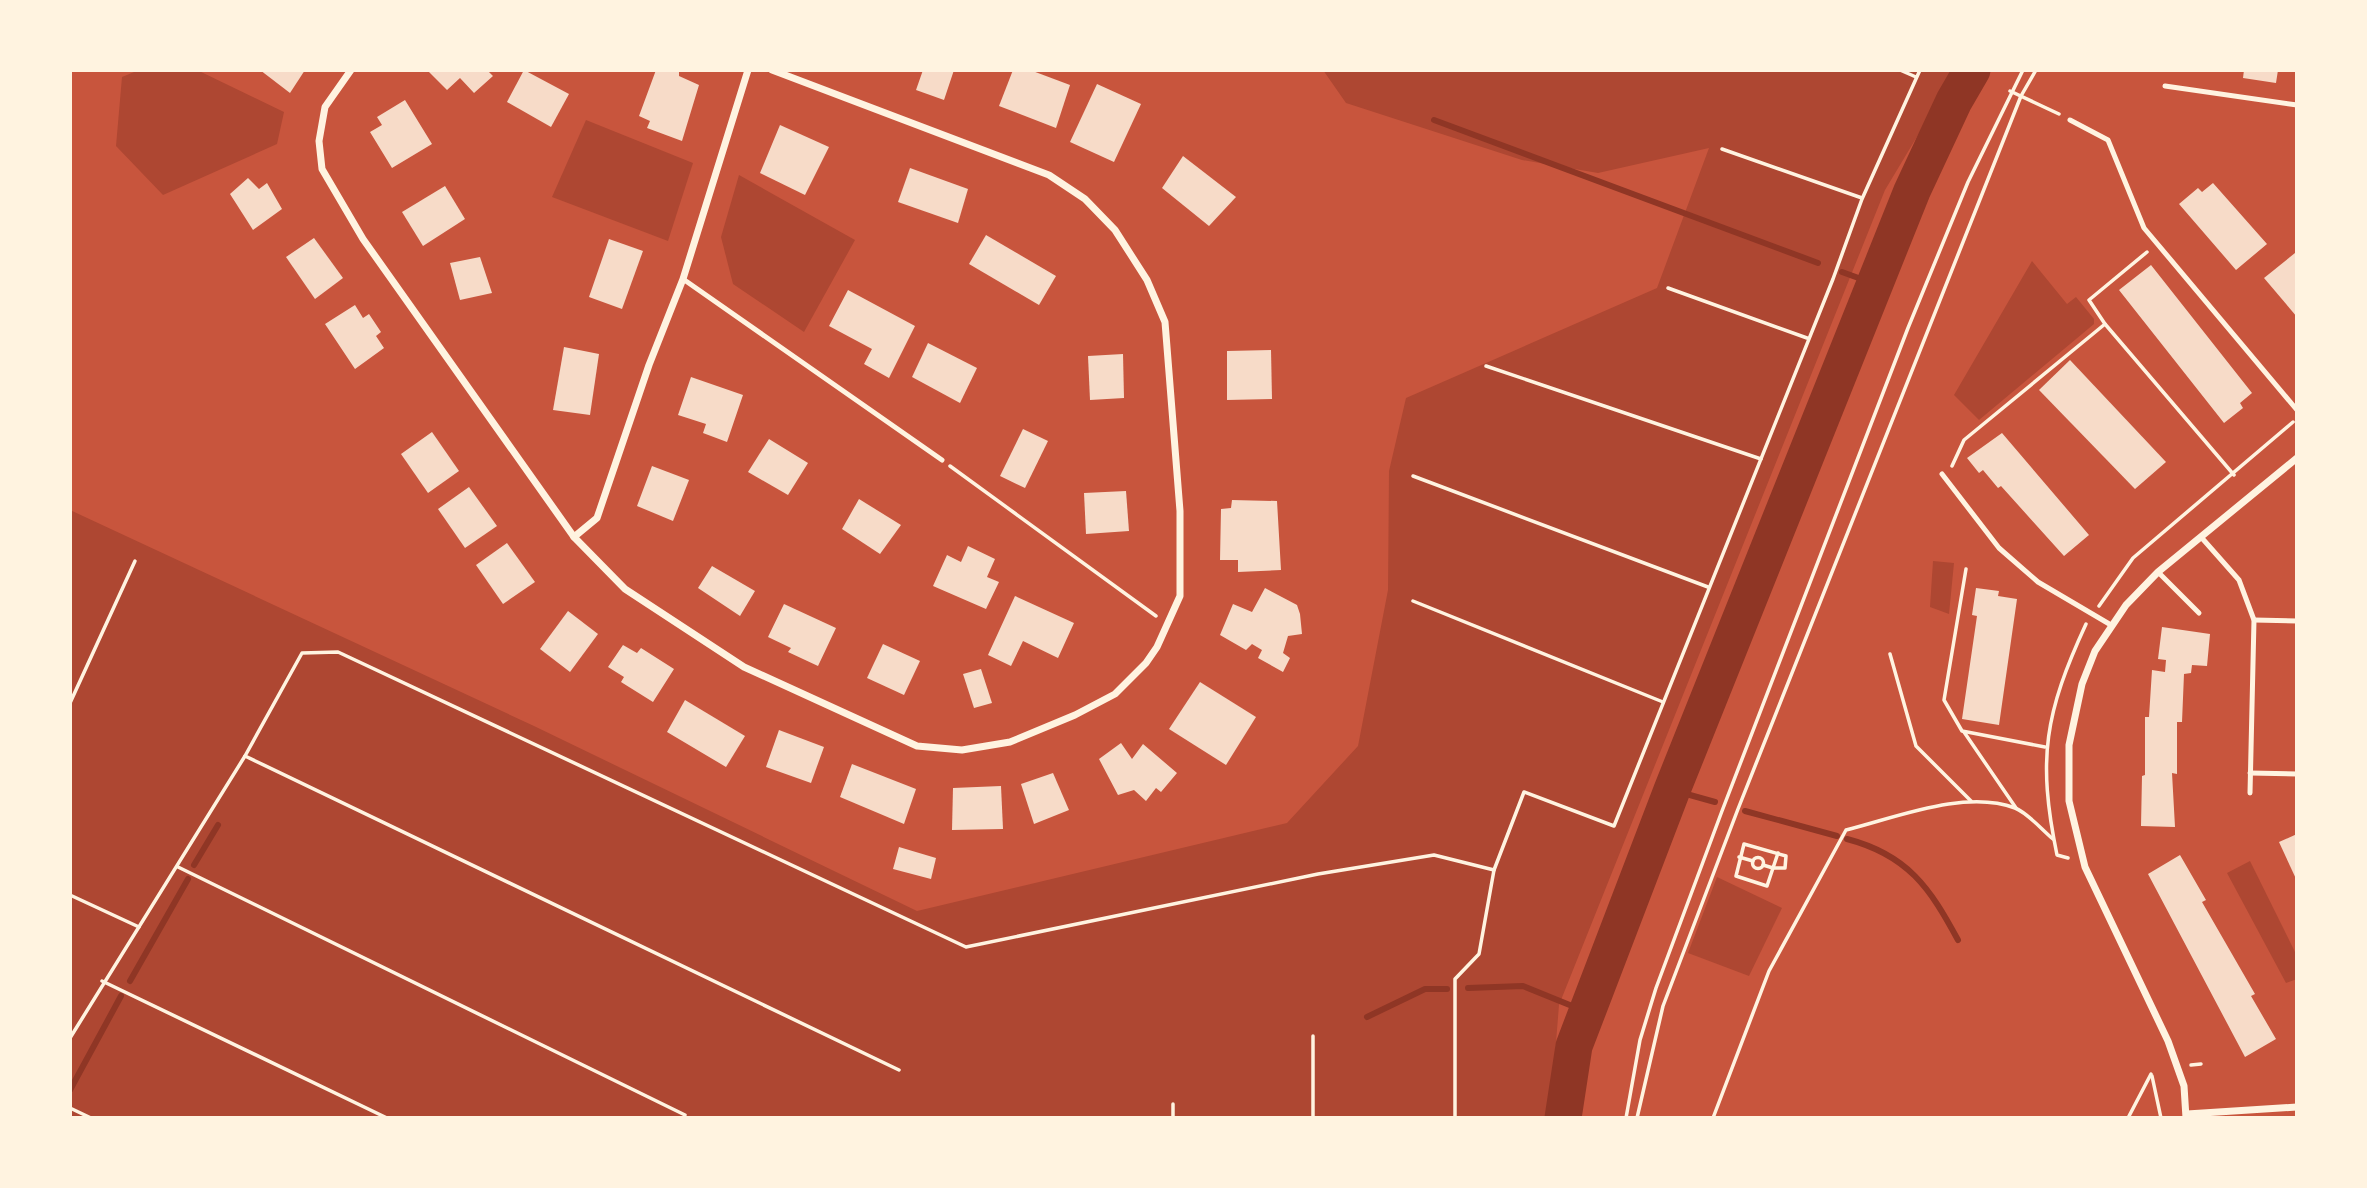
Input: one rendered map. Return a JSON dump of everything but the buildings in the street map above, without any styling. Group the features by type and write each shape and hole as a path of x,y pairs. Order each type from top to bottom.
{"street":[{"path":"351,70 325,107 319,141 322,169 363,239 574,537 625,589 744,667 917,746 962,750 1010,742 1075,715 1115,694 1146,663 1169,626 1180,596 1181,561 1165,322 1147,280 1115,230 1085,199 1049,176 772,70"},
{"path":"574,537 597,518 649,365 683,279 748,70"},
{"path":"2297,457 2158,572 2111,625 2095,652 2074,717 2068,779 2072,823 2089,876 2168,1041 2184,1086 2187,1116 2297,1107"}],"lane":[{"path":"2165,86 2297,105"},
{"path":"2070,120 2108,140 2144,228 2297,410"},
{"path":"683,279 942,460"},
{"path":"1942,474 1999,548 2038,582 2111,625"},
{"path":"2201,537 2239,580 2254,620 2250,793"},
{"path":"2158,572 2199,613"},
{"path":"2254,620 2297,621"},
{"path":"2250,773 2297,774"}],"path":[{"path":"1900,70 1916,77"},
{"path":"1455,1118 1455,979 1479,954 1494,870 1524,792 1614,826 1837,271 1862,199 1920,70"},
{"path":"1626,1118 1640,1040 1675,937 1908,328 1968,182 2010,91 2023,70"},
{"path":"1637,1118 1663,1006 1738,809 2021,96 2036,70"},
{"path":"2010,91 2070,120"},
{"path":"1722,149 1862,199"},
{"path":"2157,244 2089,300 2105,324 2234,475"},
{"path":"1668,288 1808,339"},
{"path":"1952,466 1965,440 2105,324"},
{"path":"1486,366 1761,459"},
{"path":"942,460 1169,626"},
{"path":"1413,475 1708,587"},
{"path":"70,702 135,561"},
{"path":"1966,569 1944,700 1962,731 2016,808 2054,840"},
{"path":"1413,601 1663,702"},
{"path":"70,1038 102,981 178,867 245,756 302,653 338,652 966,947 1318,874 1434,855 1494,870"},
{"path":"1890,654 1916,746 1972,802"},
{"path":"1962,731 2046,747"},
{"path":"245,756 899,1070"},
{"path":"1713,1118 1769,971 1846,830 1938,804 1972,802 2016,808"},
{"path":"1763,865 1773,868 1785,868 1786,856 1778,853 1763,848 1744,844 1735,873 1738,878 1767,886 1773,868 1778,853"},
{"path":"1763,848 1760,858 1763,865"},
{"path":"1739,857 1753,861 1760,858"},
{"path":"1753,861 1757,869 1763,865"},
{"path":"178,867 685,1115"},
{"path":"70,895 139,926"},
{"path":"102,981 387,1118"},
{"path":"1313,1036 1313,1118"},
{"path":"2189,1066 2201,1064"},
{"path":"2127,1118 2151,1073 2161,1118"},
{"path":"1173,1104 1173,1118"},
{"path":"70,1108 91,1118"}],"shaded area":[{"path":"139,70 197,70 284,112 277,144 163,195 116,146 122,77"},
{"path":"1323,70 1957,70 1885,190 1559,1005 1550,1118 70,1118 70,510 534,726 917,911 1287,823 1358,746 1388,590 1389,471 1406,398 1657,288 1709,148 1598,173 1522,160 1346,103"},
{"path":"586,120 693,163 668,241 552,197"},
{"path":"739,175 855,240 804,332 733,284 721,237"},
{"path":"2032,261 2067,304 2076,297 2094,319 2094,324 1979,420 1954,395"},
{"path":"1933,561 1954,563 1949,614 1930,607"},
{"path":"2250,861 2297,956 2297,979 2286,983 2227,873"},
{"path":"1717,877 1782,908 1749,976 1688,953"}],"waterway":[{"path":"1563,1118 1574,1046 1672,790 1912,191 1954,101 1972,70"},
{"path":"1434,120 1818,263"},
{"path":"1842,272 1875,284"},
{"path":"1672,790 1715,802"},
{"path":"1745,811 1837,836"},
{"path":"194,865 218,825"},
{"path":"1847,839 1886,854 1902,864 1927,889 1958,940"},
{"path":"130,981 188,879"},
{"path":"1468,988 1523,986 1587,1012"},
{"path":"1367,1017 1425,989 1447,989"},
{"path":"70,1090 121,996"}]}
